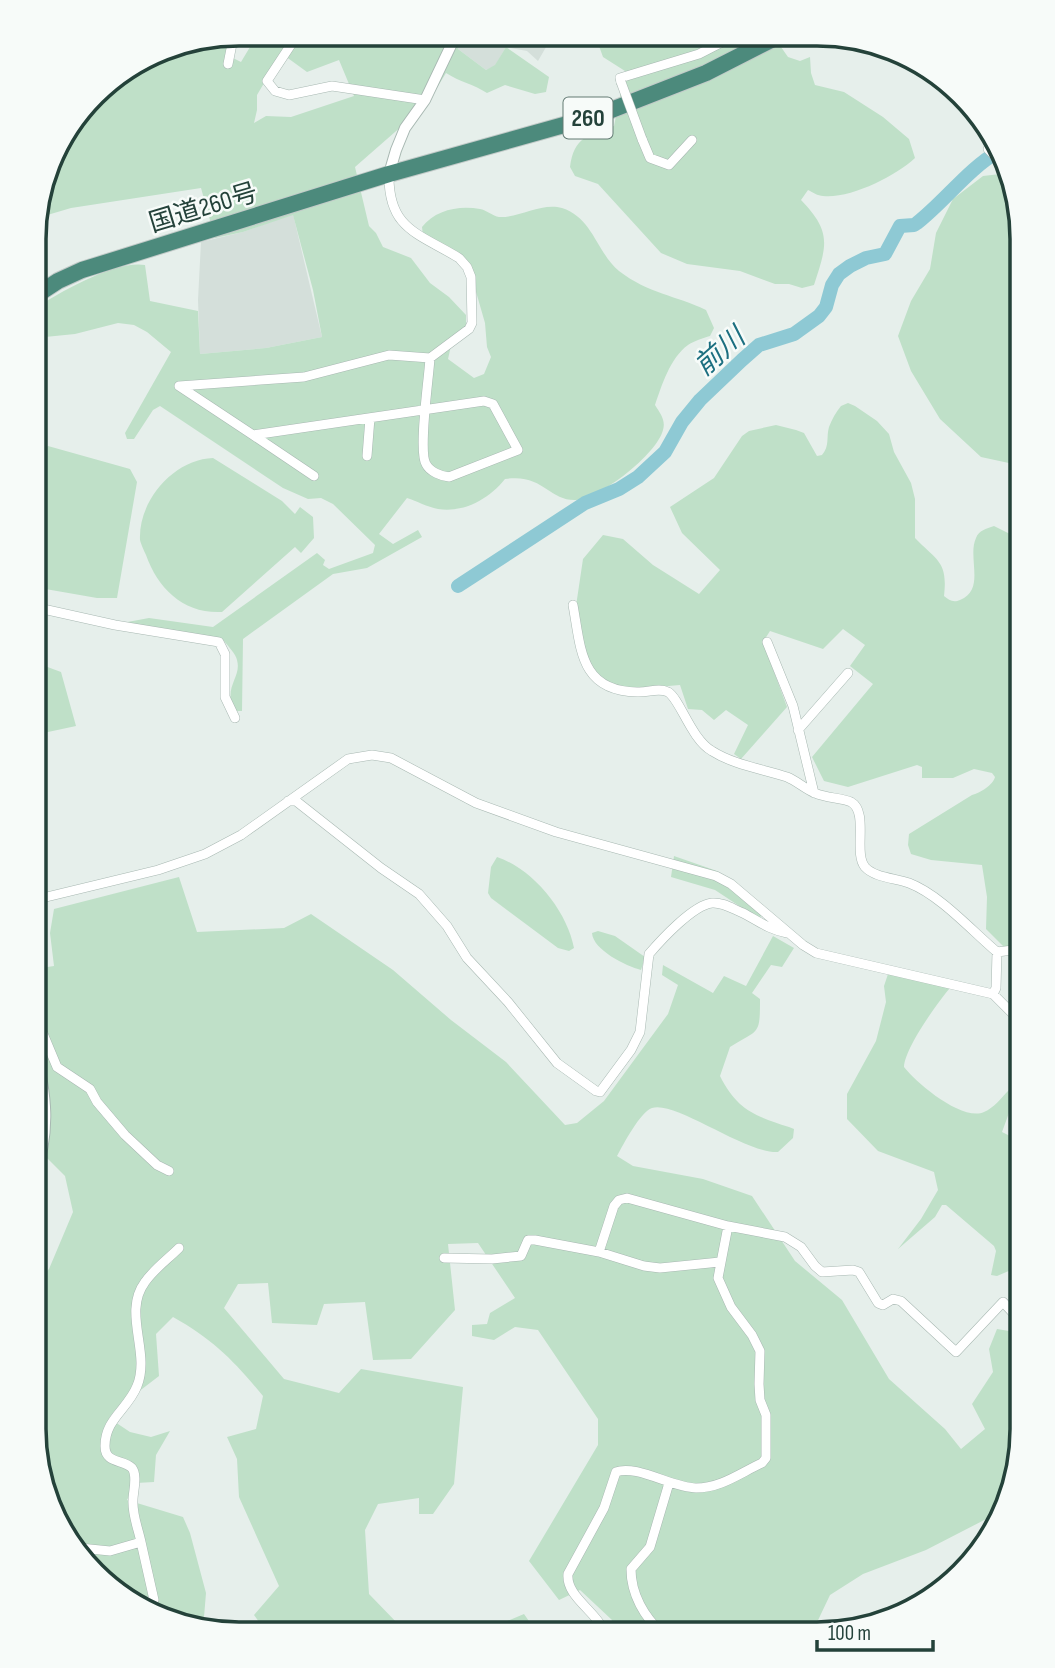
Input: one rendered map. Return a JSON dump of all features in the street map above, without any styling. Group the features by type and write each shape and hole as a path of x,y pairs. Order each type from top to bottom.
{"highway":[{"name":"260","path":"389,174 545,132 620,108 706,73 759,46"},
{"name":"国道260号","path":"46,289 82,270 389,174"}],"street":[{"path":"228,64 232,46"},
{"path":"290,46 267,81 275,91 298,95 332,86 425,100"},
{"path":"314,476 179,386 304,377 388,355 430,358 469,329 473,315 471,277 467,267 459,258 408,227 395,215 390,199 389,174 396,150 405,128 425,100 451,46"},
{"path":"692,140 669,165 650,158 620,78 699,54 715,46"},
{"path":"253,435 370,418 426,410 489,401 518,450 456,476 442,477 427,467 423,458 426,410 430,358"},
{"path":"367,456 370,418"},
{"path":"573,606 585,663 594,679 611,687 633,692 657,689 670,692 688,725 710,750 728,759 790,778 814,793 851,802 859,811 862,862 866,869 919,887 996,952 1009,950"},
{"path":"46,610 115,625 219,642 225,654 225,697 235,718"},
{"path":"767,642 793,706 814,793"},
{"path":"798,730 848,673"},
{"path":"46,897 177,865 241,835 348,759 372,755 391,758 476,803 504,814 593,844 716,876 731,884 803,945 826,956 993,994 1009,1010"},
{"path":"288,801 296,801 381,868 419,894 447,926 467,958 508,1002 557,1063 600,1092 631,1050 640,1032 649,954 694,910 703,904 729,906 771,930 789,934"},
{"path":"993,994 996,988 996,952"},
{"path":"46,1041 57,1067 90,1088 97,1102 125,1135 157,1165 169,1171"},
{"path":"46,1108 46,1128"},
{"path":"599,1252 614,1206 619,1200 627,1198 728,1226 769,1233 794,1242 822,1272 859,1272 878,1303 883,1305 893,1299 901,1301 956,1352 1003,1302 1009,1309"},
{"path":"599,1622 570,1589 568,1574 604,1508 616,1472 633,1471 694,1488 714,1486 762,1463 766,1458 766,1415 760,1400 759,1384 760,1351 718,1278 728,1226"},
{"path":"444,1258 492,1259 521,1256 528,1240 599,1252 644,1266 660,1268 720,1262"},
{"path":"150,1601 154,1600 133,1512 134,1473 130,1467 109,1457 105,1448 110,1423 138,1385 142,1358 135,1314 140,1289 179,1248"},
{"path":"652,1622 635,1595 631,1569 650,1547 669,1483"},
{"path":"86,1548 110,1550 141,1542"}],"shaded area":[{"path":"459,46 547,46 538,61 527,51 506,47 495,66 486,70 458,49"},
{"path":"293,214 322,337 266,348 200,354 198,300 201,242 243,232"}],"green space":[{"path":"228,46 227,55 241,62 250,47 286,46 257,95 254,123 266,116 291,117 354,96 339,60 307,72 285,56 292,46 459,46 458,49 486,70 495,65 506,47 549,77 546,92 535,94 505,85 487,93 446,73 427,104 355,167 369,226 383,247 411,258 430,283 449,297 466,315 466,327 453,337 448,359 474,378 484,374 491,357 487,347 485,323 468,264 423,235 422,227 434,216 456,208 480,209 499,217 507,217 539,208 562,208 581,220 619,271 652,289 706,310 714,328 710,336 682,350 671,364 655,405 664,426 659,440 627,473 599,492 576,500 559,496 537,483 518,478 505,479 484,498 457,509 438,509 407,498 379,534 393,544 418,530 422,537 367,568 333,574 243,639 242,711 234,711 231,689 238,666 234,653 224,641 122,623 149,618 213,627 317,553 325,560 323,565 329,569 373,553 375,545 333,504 321,498 308,499 283,488 160,406 153,410 134,439 127,439 125,433 171,352 147,332 134,325 118,323 75,334 46,337 46,302 104,272 119,267 145,265 150,301 198,311 200,354 266,348 322,337 313,290 293,215 243,232 215,238 201,188 71,208 47,215 56,176 71,142 93,111 111,93 142,71 176,56 201,49"},
{"path":"599,46 780,46 788,57 800,61 810,57 815,85 844,92 883,117 909,139 915,158 885,179 846,194 823,196 808,190 801,200 818,221 824,240 822,259 814,285 802,288 775,284 740,271 687,264 661,253 598,184 575,176 570,167 579,143 614,126 625,71 603,57"},
{"path":"998,174 1009,226 1010,463 981,457 940,419 911,371 898,336 911,301 930,269 936,233 953,199 983,176"},
{"path":"848,403 855,406 877,421 889,434 894,452 911,483 915,499 915,538 935,557 942,568 944,596 951,601 958,601 972,589 974,546 981,531 994,526 1010,534 1009,947 1004,947 986,929 987,897 982,865 931,860 911,854 908,845 909,834 986,788 995,777 992,773 974,769 953,778 922,778 922,767 917,765 848,787 824,781 812,757 873,684 850,666 865,645 843,629 823,649 770,631 763,642 787,707 741,759 734,754 748,725 726,710 714,720 702,710 688,709 680,685 634,689 611,685 596,677 587,663 576,606 583,559 603,535 623,539 653,565 699,594 720,570 682,533 670,507 714,478 742,436 749,431 776,425 796,430 804,433 817,456 822,455 826,448 829,427 841,406"},
{"path":"48,446 130,469 137,482 117,598 97,598 46,589"},
{"path":"213,458 282,501 295,514 300,507 313,517 314,538 301,553 295,547 222,612 196,609 174,597 158,579 140,540 145,510 162,484 185,466"},
{"path":"46,666 61,672 76,726 46,732"},
{"path":"674,856 717,871 766,908 759,919 715,890 671,877"},
{"path":"497,857 523,871 546,893 564,920 574,948 569,951 558,948 491,898 488,893 491,867"},
{"path":"179,877 197,932 284,928 311,914 393,970 451,1020 506,1062 565,1125 577,1123 604,1101 668,1014 678,985 662,975 663,965 713,993 724,976 746,986 773,936 794,948 782,967 771,965 752,993 760,999 758,1026 752,1034 730,1047 720,1076 740,1104 757,1115 794,1129 793,1138 778,1152 764,1150 677,1112 652,1108 637,1122 617,1156 633,1166 703,1179 752,1196 795,1261 842,1300 889,1379 945,1429 961,1449 985,1429 972,1404 993,1372 989,1349 997,1329 1009,1331 1009,1442 1006,1467 988,1518 926,1550 863,1574 830,1595 817,1622 611,1622 580,1590 559,1600 529,1561 598,1445 598,1419 538,1330 515,1327 494,1340 472,1336 472,1325 487,1324 490,1313 515,1298 478,1243 448,1244 455,1310 411,1359 373,1360 365,1302 324,1304 317,1325 272,1323 268,1283 238,1284 224,1308 284,1379 339,1393 361,1369 463,1387 454,1484 433,1514 419,1514 419,1498 378,1504 365,1530 369,1594 396,1622 259,1622 254,1615 279,1586 239,1497 237,1459 227,1437 256,1429 263,1396 223,1352 173,1317 156,1334 159,1376 116,1409 109,1418 130,1432 151,1437 170,1431 156,1455 154,1482 136,1483 127,1500 183,1517 206,1593 204,1619 165,1608 142,1597 121,1583 85,1547 60,1503 49,1467 46,1442 46,1272 73,1212 65,1176 46,1157 46,967 54,966 50,933 54,909"},
{"path":"598,931 615,936 645,957 641,970 604,951 592,933"},
{"path":"888,974 950,988 922,1026 906,1059 904,1067 919,1082 953,1106 975,1114 991,1108 1009,1090 1009,1112 1002,1132 1009,1136 1009,1271 997,1276 991,1275 996,1251 994,1246 946,1205 942,1205 935,1217 898,1249 921,1219 938,1190 934,1172 878,1151 847,1119 847,1094 876,1041 886,1002 884,986"},
{"path":"524,1614 530,1622 505,1622"}],"waterway":[{"name":"前川","path":"458,586 585,503 619,489 638,477 665,452 682,422 700,400 742,360 759,345 794,334 819,316 826,307 832,285 839,274 866,258 885,254 900,226 917,223 991,156"}]}
